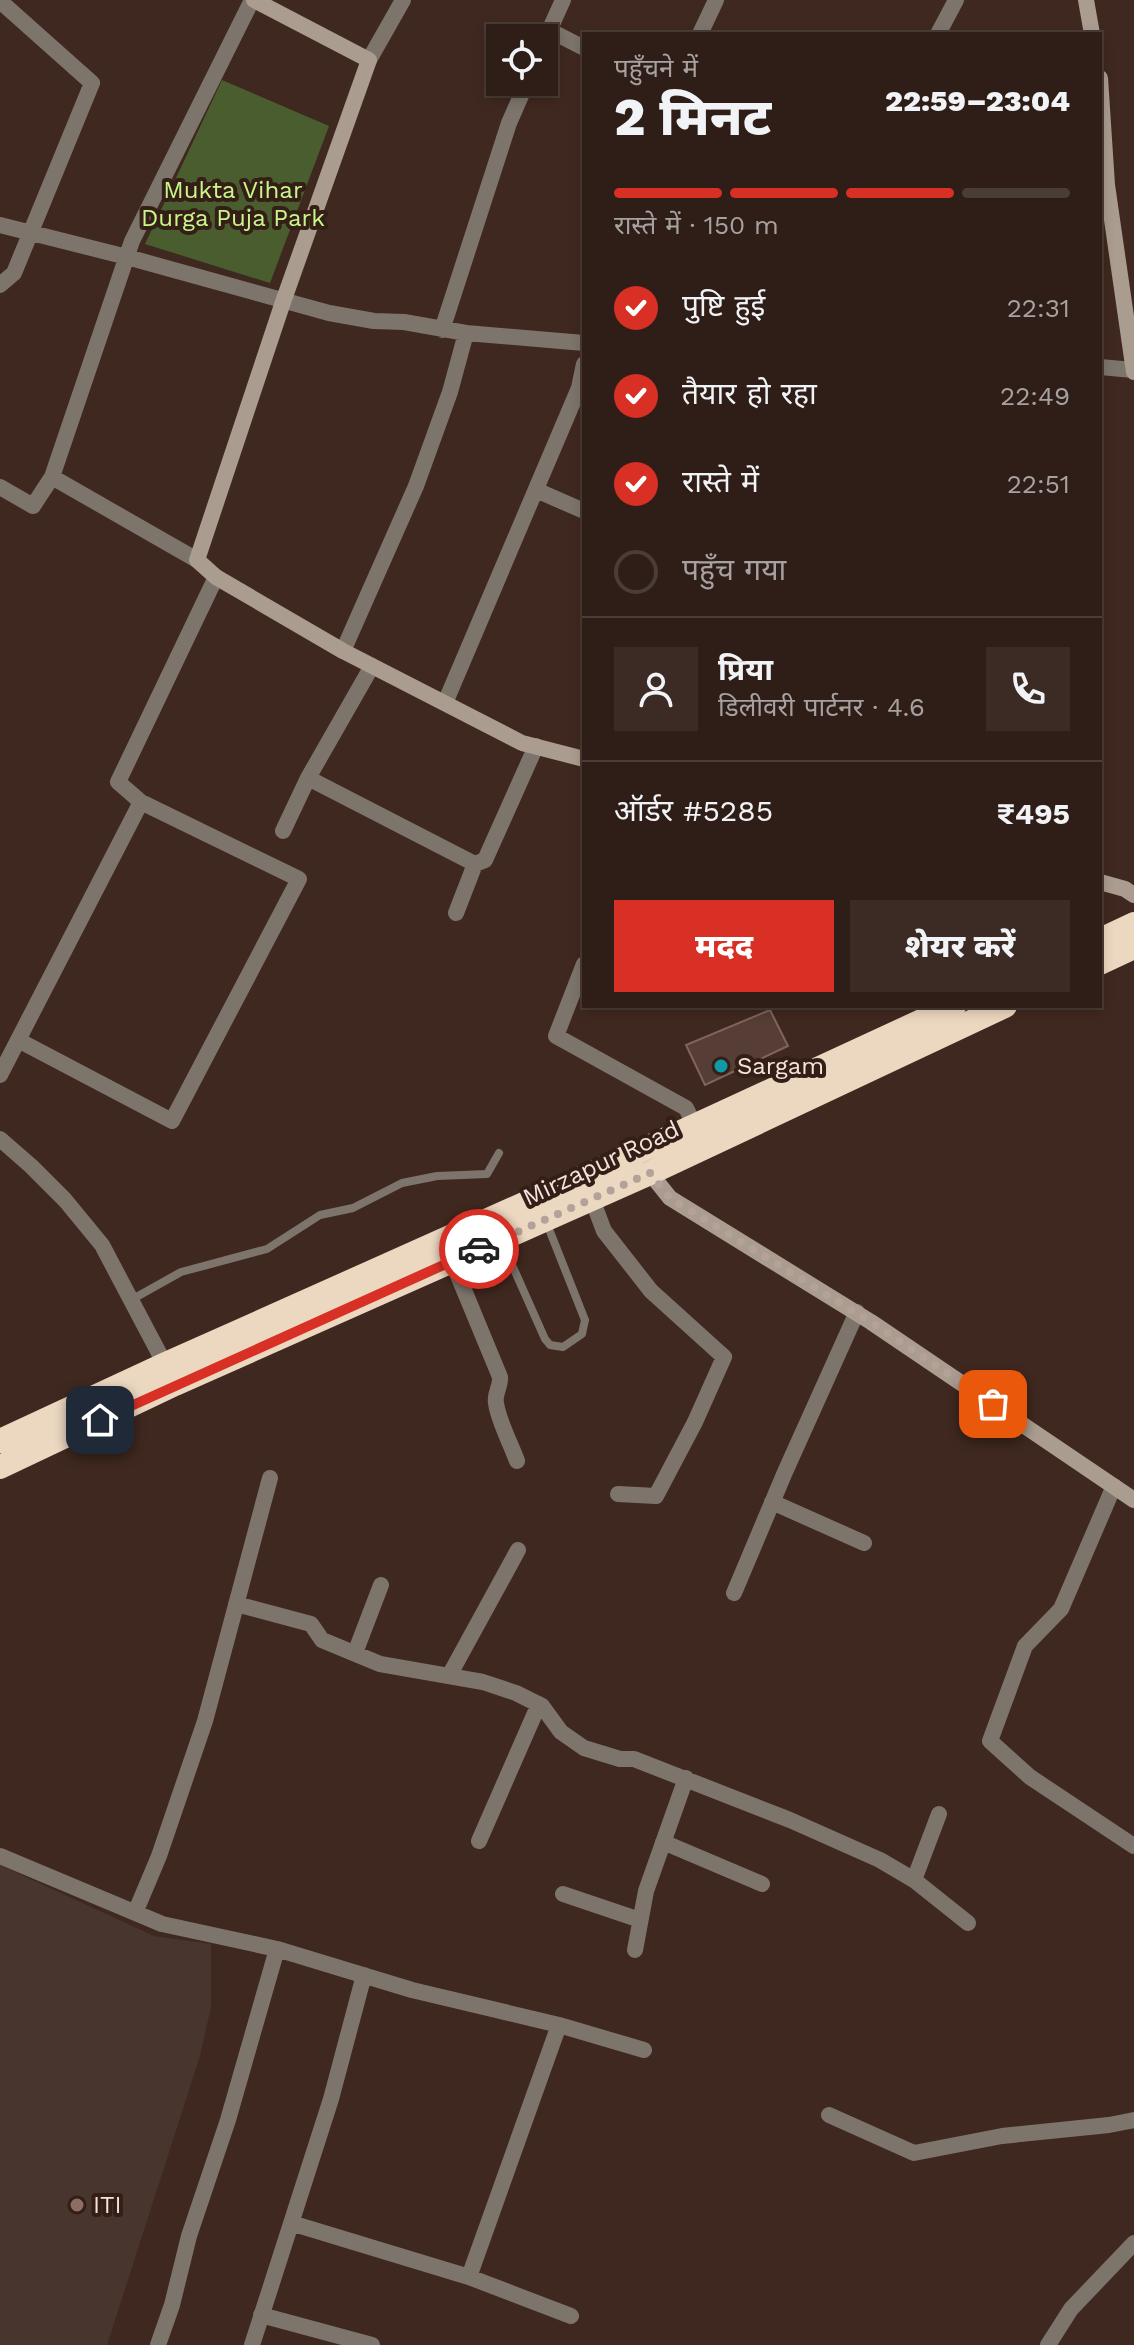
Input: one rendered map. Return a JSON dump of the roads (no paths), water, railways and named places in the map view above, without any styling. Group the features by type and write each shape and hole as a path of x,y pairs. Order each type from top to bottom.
{"highway":[{"path":"1102,939 1134,924"},
{"path":"1102,962 1134,947"},
{"name":"Mirzapur Road","path":"0,1441 452,1261 650,1173 700,1136 950,1008"},
{"name":"Mirzapur Road","path":"0,1467 338,1288 1000,1008"}],"street":[{"path":"0,487 33,506 52,477 132,241 253,0 369,60"},
{"path":"197,560 283,302 369,60 403,0"},
{"path":"552,24 563,0"},
{"path":"704,32 716,0"},
{"path":"939,32 956,0"},
{"path":"1086,0 1092,32"},
{"path":"0,1 92,83 31,233 0,285"},
{"path":"558,40 582,47"},
{"path":"442,330 509,123 521,96"},
{"path":"1102,131 1104,184 1134,371 1102,367"},
{"path":"0,225 349,317 404,322 466,333 582,343"},
{"path":"343,651 416,486 450,392 466,333"},
{"path":"445,703 579,388 582,374"},
{"path":"52,477 197,560 216,577 343,651 522,743 582,758"},
{"path":"536,490 582,510"},
{"path":"18,1040 172,1121 299,879 141,802 118,782 216,577"},
{"path":"283,831 308,778 372,666"},
{"path":"456,913 475,864 485,860 536,746"},
{"path":"308,778 475,864"},
{"path":"0,1075 141,802"},
{"path":"1102,883 1134,895"},
{"path":"582,969 556,1036 686,1108 700,1136"},
{"path":"0,1139 65,1200 102,1245 171,1374"},
{"path":"650,1173 670,1198 857,1312 1134,1500"},
{"path":"592,1199 604,1231 651,1291 724,1357 695,1422 656,1496 618,1494"},
{"path":"452,1261 500,1377 496,1404 517,1461"},
{"path":"734,1593 857,1312"},
{"path":"135,1913 159,1856 205,1721 270,1478"},
{"path":"1114,1486 1061,1609 1025,1646 990,1741 1030,1777 1134,1846"},
{"path":"772,1502 864,1543"},
{"path":"449,1676 518,1550"},
{"path":"355,1653 381,1585"},
{"path":"236,1604 311,1624 322,1640 380,1664 483,1682 539,1704 561,1732 584,1748 620,1759 634,1759 686,1778 880,1860 914,1880 968,1923"},
{"path":"479,1841 539,1704"},
{"path":"635,1950 646,1891 686,1778"},
{"path":"914,1880 939,1814"},
{"path":"663,1842 762,1884"},
{"path":"0,1856 162,1924 277,1949 412,1990 559,2025 644,2050"},
{"path":"563,1894 640,1920"},
{"path":"158,2345 277,1949"},
{"path":"252,2345 331,2099 364,1975"},
{"path":"469,2277 559,2025"},
{"path":"829,2115 914,2153 1002,2136 1134,2120"},
{"path":"291,2223 469,2277 571,2316"},
{"path":"1048,2345 1071,2309 1134,2243"},
{"path":"261,2315 372,2345"}],"lane":[{"path":"131,1300 181,1272 267,1249 320,1215 353,1208 402,1183 437,1176 487,1174 499,1153"},
{"path":"500,1240 545,1339 556,1347 570,1344 582,1334 584,1313 545,1220"}],"place":[{"name":"Sargam","path":"721,1066"},
{"name":"ITI","path":"77,2205"}],"park label":[{"name":"Mukta Vihar Durga Puja Park","path":"233,204"}]}
